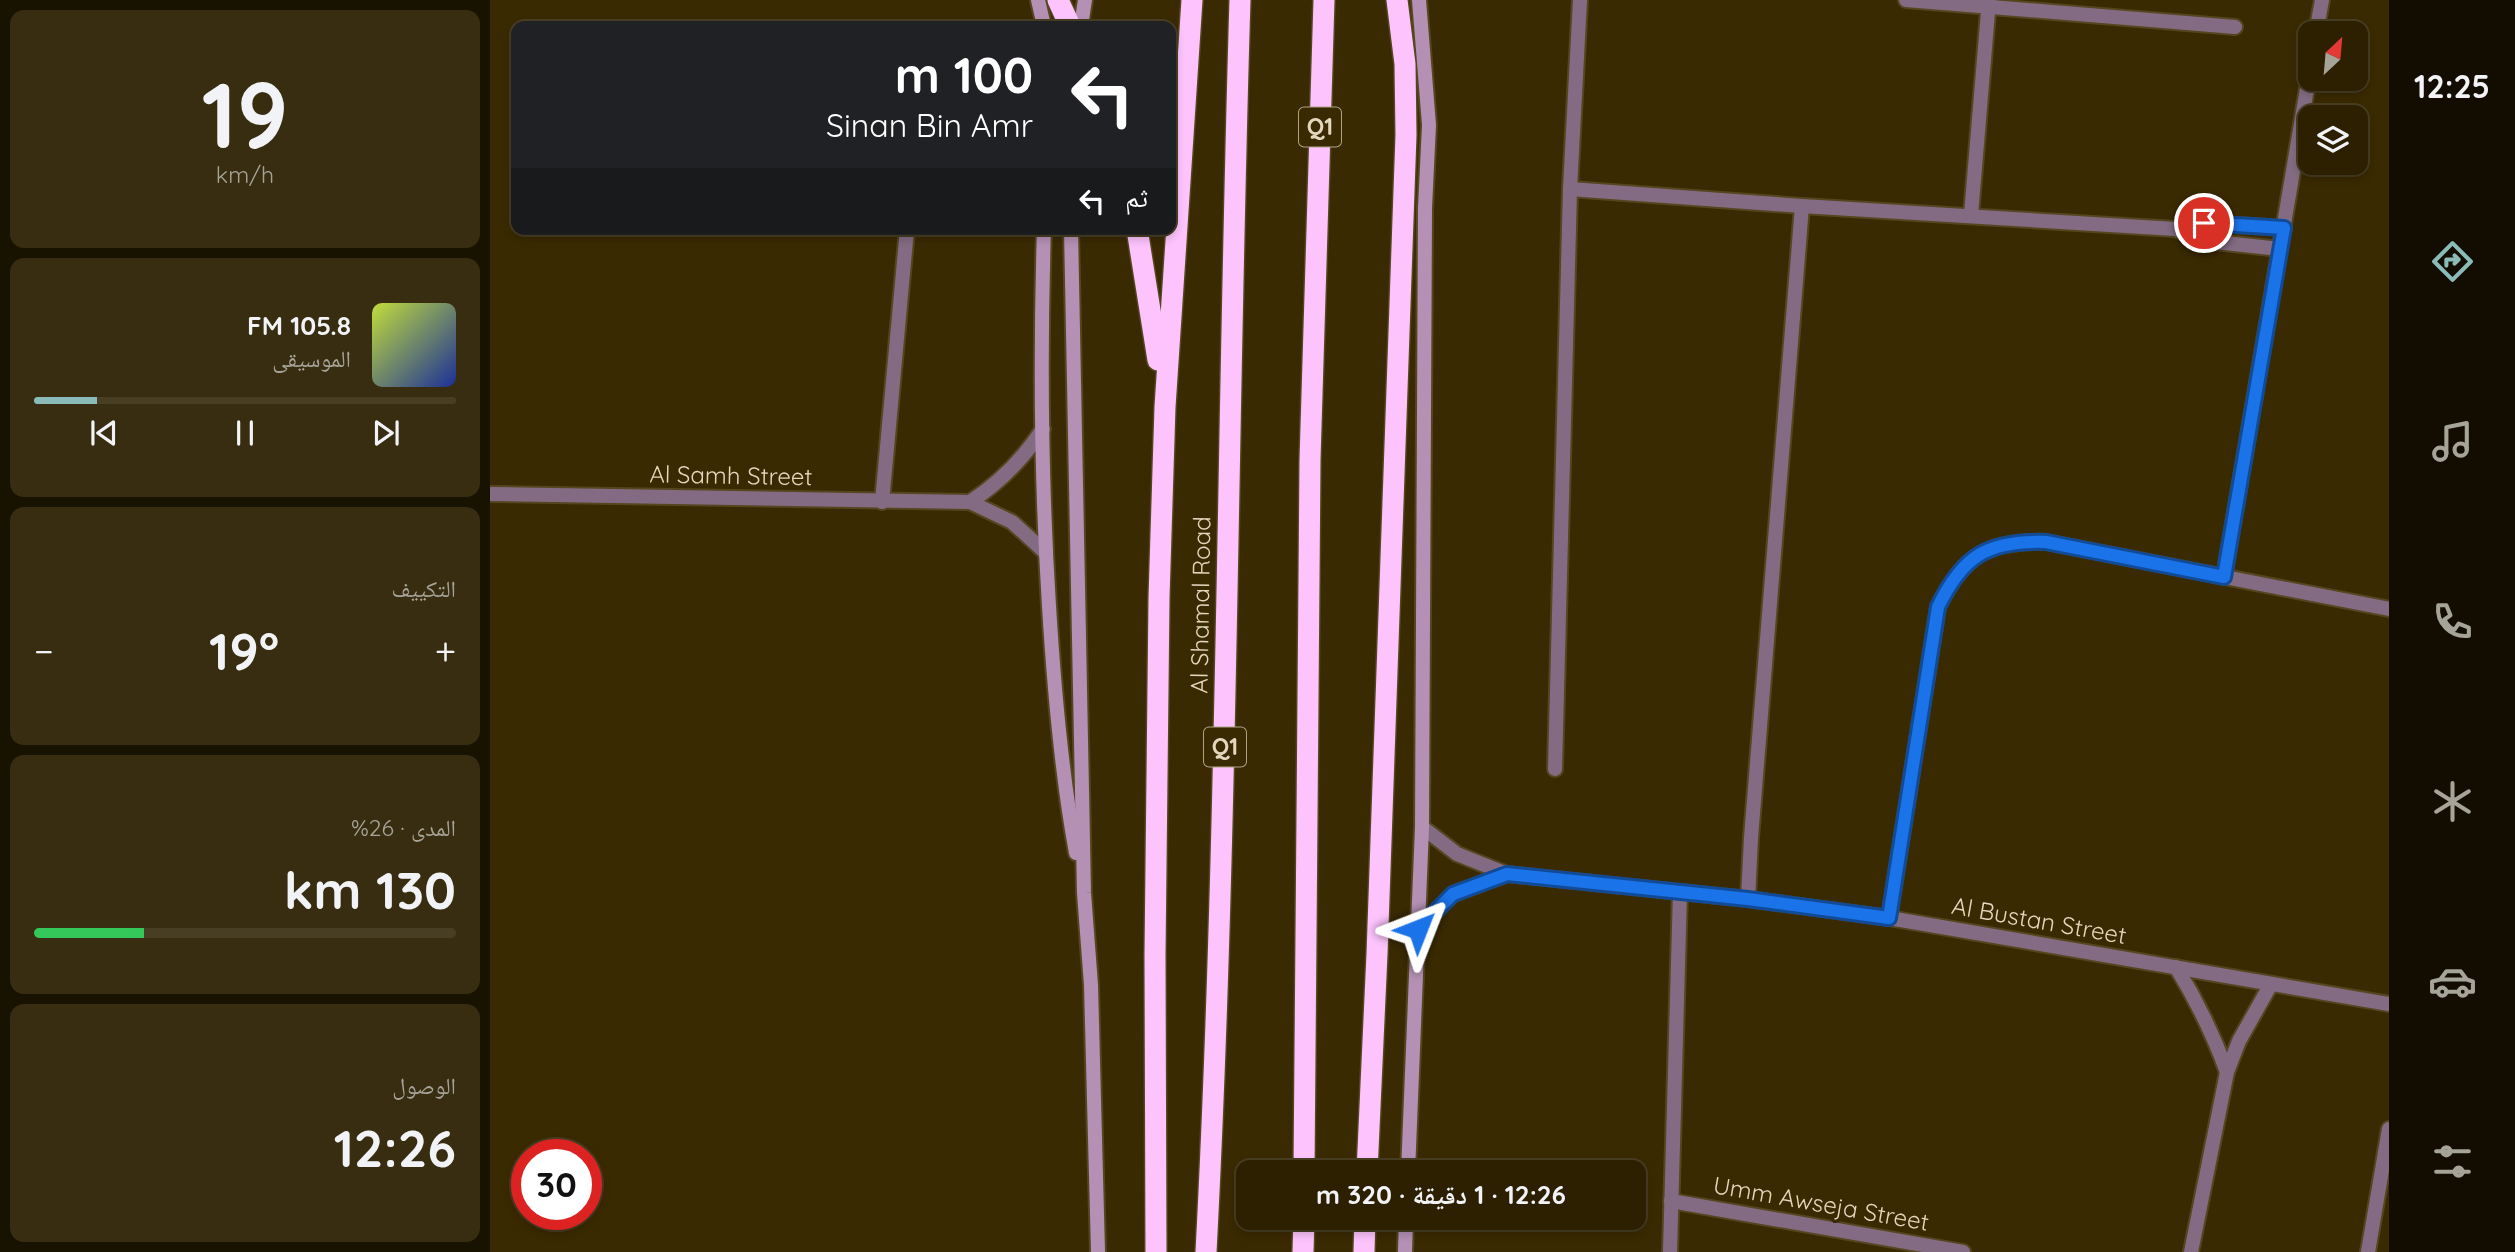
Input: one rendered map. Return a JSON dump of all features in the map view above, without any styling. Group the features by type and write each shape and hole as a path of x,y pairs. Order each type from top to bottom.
{"highway":[{"path":"1058,0 1068,21"},
{"path":"1156,1252 1155,955 1159,598 1165,407 1192,0"},
{"name":"Al Shamal Road","path":"1206,1252 1215,1081 1225,780 1232,241 1240,0"},
{"name":"Q1","path":"1304,1160 1310,460 1324,0"},
{"path":"1368,1160 1378,940 1406,135 1405,64 1397,0"},
{"path":"1138,235 1165,407"},
{"path":"1303,1252 1304,1230"},
{"path":"1364,1252 1365,1230"}],"main road":[{"path":"1038,0 1043,21"},
{"path":"1082,21 1085,0"},
{"path":"1408,1160 1422,827 1425,208 1429,125 1419,0"},
{"path":"1044,235 1043,429 1046,553 1053,664 1068,811 1084,893"},
{"path":"1071,235 1084,893 1091,985 1098,1252"},
{"path":"1405,1252 1406,1230"}],"street":[{"path":"1555,769 1570,189 1580,0"},
{"path":"1906,0 1989,4 2235,27"},
{"path":"2318,21 2322,0"},
{"path":"1971,215 1989,4"},
{"path":"2224,577 2307,91"},
{"path":"1570,189 2175,229 2204,223 2284,228"},
{"path":"1748,899 1802,206"},
{"path":"2175,229 2206,241 2280,249"},
{"path":"882,502 906,235"},
{"path":"970,502 988,491 1019,463 1043,429"},
{"name":"Al Samh Street","path":"490,494 970,502 1012,522 1046,553"},
{"path":"1889,918 1938,607 1950,582 1968,562 1992,547 2018,541 2046,542 2389,609"},
{"name":"Al Bustan Street","path":"1422,827 1457,854 1507,874 1748,899 1889,918 2389,1004"},
{"name":"Al Bustan Street","path":"1418,929 1453,894 1507,874"},
{"path":"1670,1252 1679,892"},
{"path":"2176,967 2214,1035 2227,1072"},
{"path":"2191,1252 2227,1072 2244,1031 2271,984"},
{"path":"2368,1252 2389,1129"},
{"name":"Umm Awseja Street","path":"1671,1201 1963,1252"}],"route":[{"path":"1418,929 1453,894 1507,874 1748,899 1889,918 1938,607 1950,582 1968,562 1992,547 2018,541 2046,542 2224,577 2284,228 2204,223"}]}
